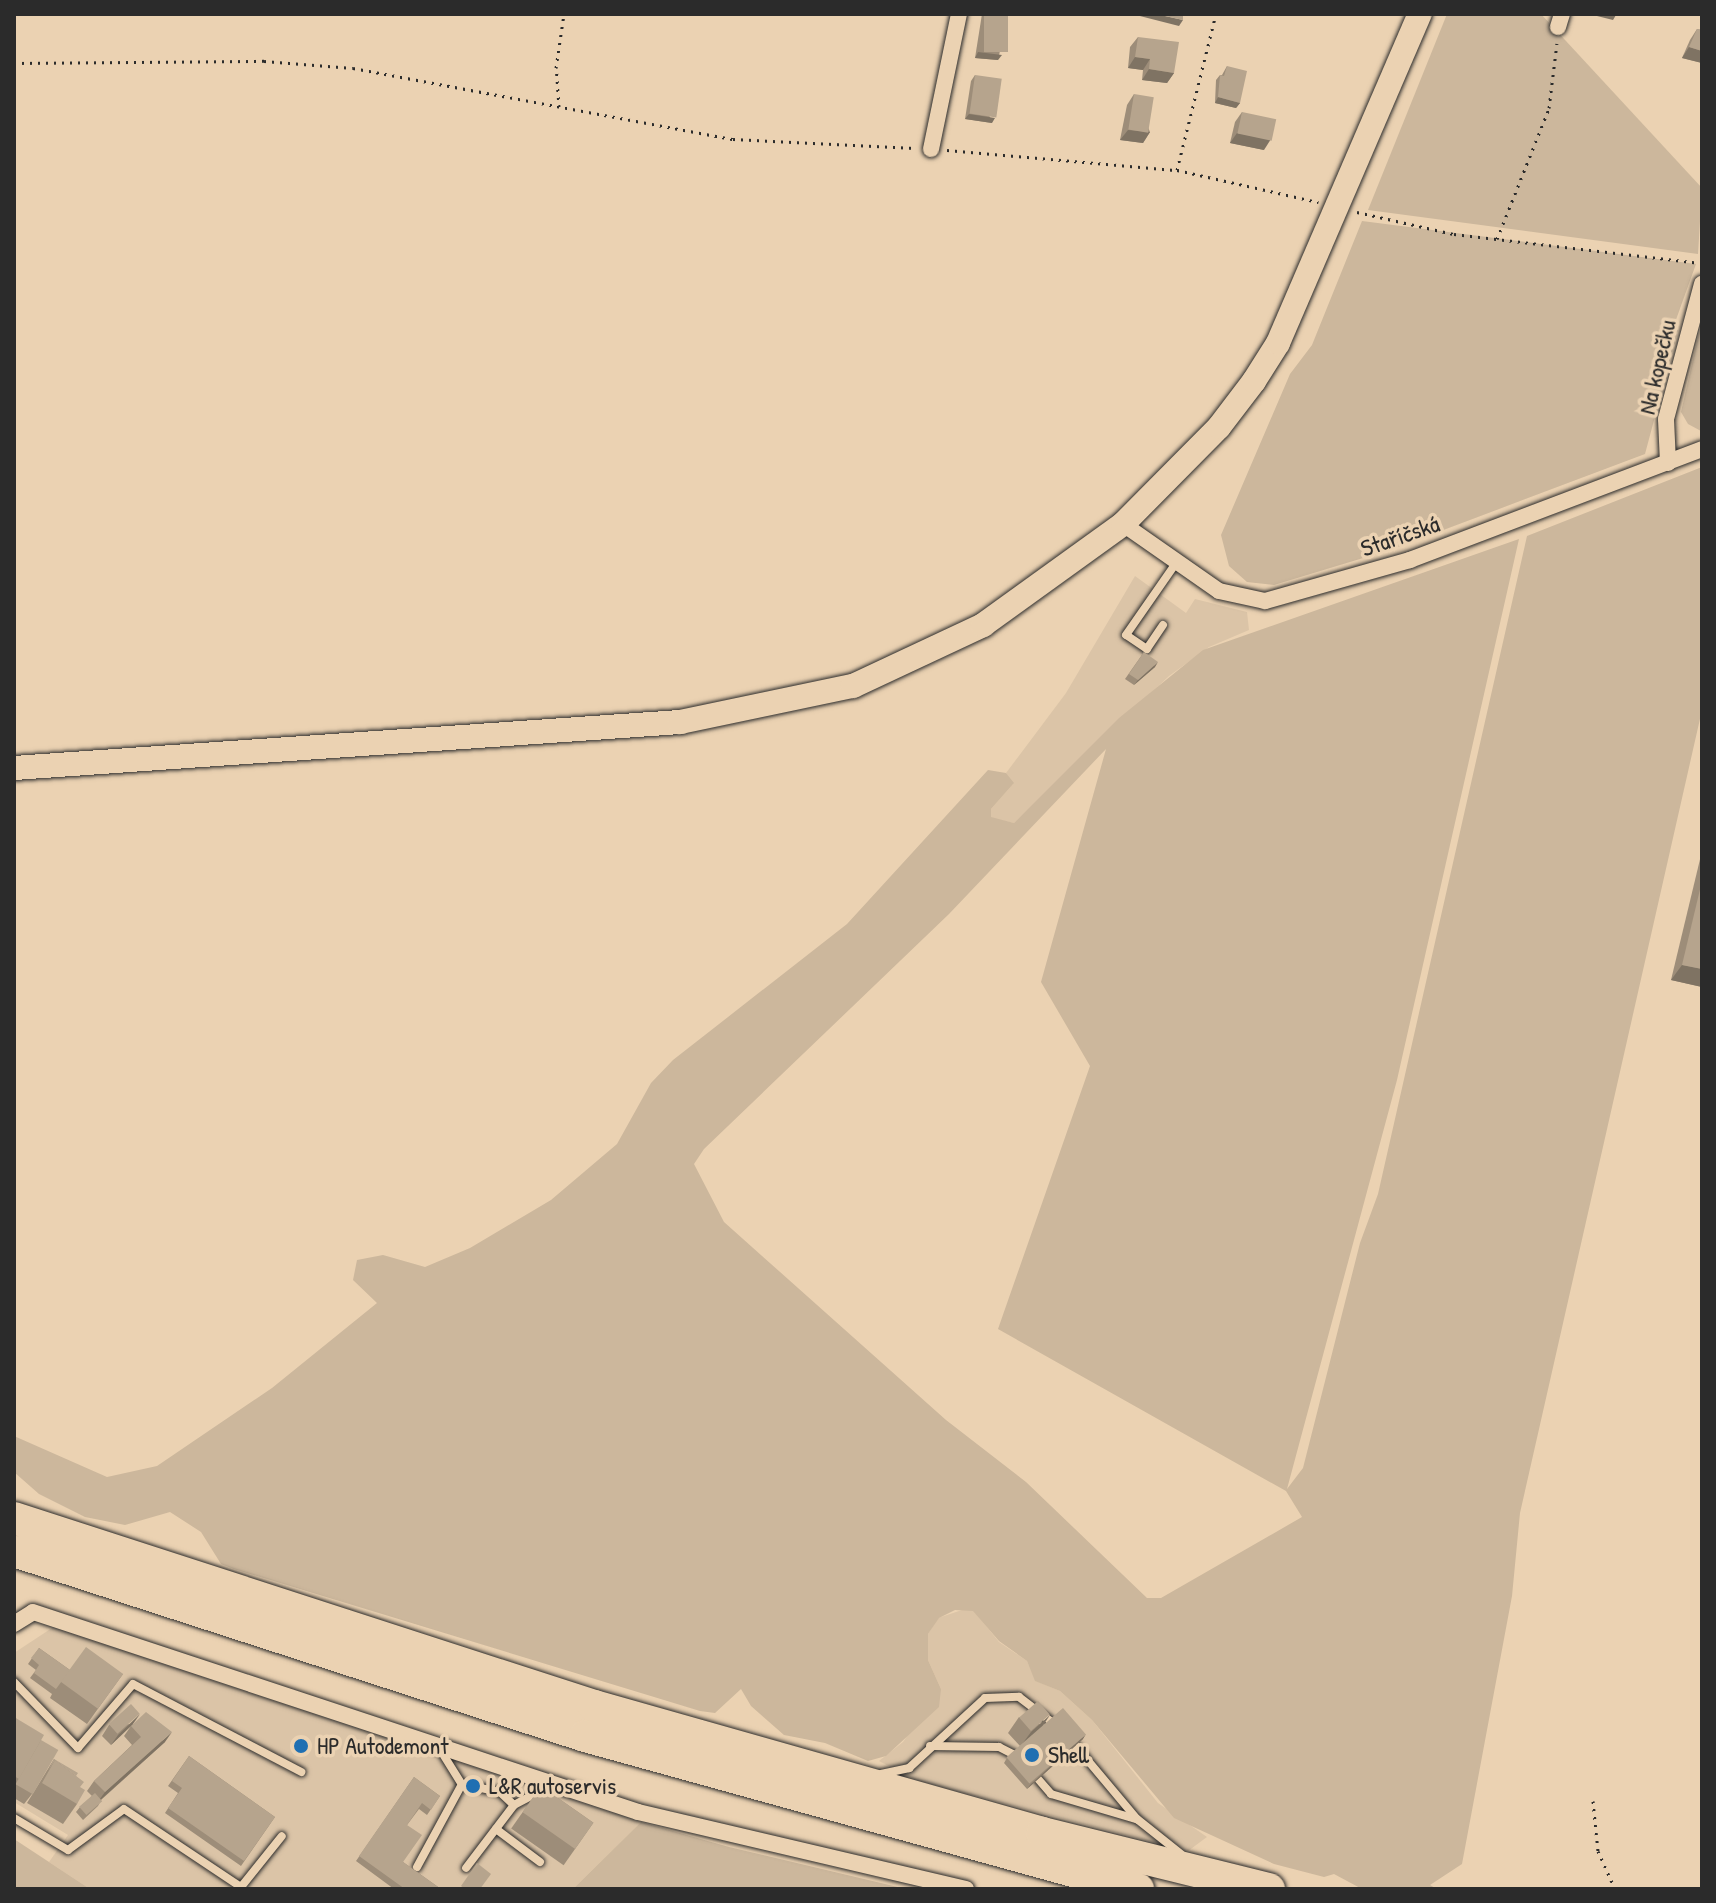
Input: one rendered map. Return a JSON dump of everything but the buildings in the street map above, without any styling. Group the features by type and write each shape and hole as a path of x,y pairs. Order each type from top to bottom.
{"highway":[{"path":"14,1518 422,1654 762,1756 1270,1889"},
{"path":"14,1551 585,1736 1138,1889"}],"street":[{"path":"931,149 959,14"},
{"path":"14,768 607,729 759,709 853,686 969,633 1053,578 1123,524 1219,427 1278,343 1420,14"},
{"name":"Na kopečku","path":"1668,463 1666,419 1702,284"},
{"name":"Staříčská","path":"1123,524 1219,591 1265,601 1410,560 1702,449"},
{"path":"14,1624 33,1612 437,1743 638,1812 966,1889"}],"lane":[{"path":"1163,625 1147,649 1126,635 1176,563"},
{"path":"14,1682 78,1748 133,1684 301,1772"},
{"path":"762,1756 891,1774 909,1768 985,1698 1019,1697 1051,1720 1137,1819 1168,1846 1270,1889"},
{"path":"437,1743 462,1784 500,1792 514,1805"},
{"path":"930,1746 1016,1752 1051,1794 1137,1819"},
{"path":"417,1867 462,1784"},
{"path":"466,1868 514,1805 533,1795 557,1805"},
{"path":"14,1818 68,1850 124,1809 241,1887 282,1836"},
{"path":"496,1829 540,1862"}],"path":[{"path":"559,107 556,68 564,14"},
{"path":"1177,170 1216,14"},
{"path":"1497,239 1549,108 1560,20"},
{"path":"14,63 264,61 353,68 733,139 931,149"},
{"path":"1593,1801 1598,1851 1615,1889"}],"shaded area":[{"path":"1447,14 1541,14 1702,188 1698,254 1368,210"},
{"path":"1362,221 1696,264 1673,328 1678,330 1645,454 1393,549 1274,585 1247,582 1229,566 1221,535 1290,374 1312,345"},
{"path":"1702,320 1701,431 1688,424 1681,412"},
{"path":"1702,467 1702,710 1520,1513 1512,1596 1462,1864 1430,1885 1437,1889 1362,1889 1334,1874 1324,1877 1274,1864 1174,1818 1092,1720 1060,1691 1035,1681 1027,1661 999,1641 973,1611 955,1610 939,1618 928,1634 928,1660 941,1689 939,1707 886,1756 868,1761 825,1743 784,1735 751,1706 741,1689 715,1713 700,1711 234,1569 221,1564 201,1532 170,1512 125,1525 85,1517 39,1494 14,1472 14,1436 107,1477 157,1466 272,1388 377,1303 353,1280 357,1260 383,1255 425,1267 470,1248 551,1200 617,1144 651,1083 673,1060 847,924 988,770 1006,773 1014,783 991,809 991,817 1014,823 1119,718 1203,650 1519,539 1397,1080 1287,1489 1303,1468 1360,1243 1378,1194 1527,536","holes":["1106,749 1041,982 1090,1066 998,1329 1286,1491 1302,1517 1161,1598 1147,1598 1026,1482 946,1420 724,1222 694,1164 704,1149 949,914"]},
{"path":"1135,576 1186,613 1195,599 1247,612 1249,630 1209,647 1169,676 1014,823 991,818 991,809 1013,784 1006,773 1066,693"},
{"path":"965,1609 974,1611 999,1642 1027,1661 1036,1681 1060,1691 1092,1720 1158,1803 1207,1837 1188,1851 918,1781 879,1761 903,1742 941,1689 928,1660 928,1634 938,1618"},
{"path":"55,1626 434,1748 641,1822 573,1889 90,1889 49,1862 68,1835 14,1802 14,1653"},
{"path":"641,1822 729,1847 906,1889 573,1889"},
{"path":"14,1839 49,1862 90,1889 14,1889"}],"place":[{"name":"HP Autodemont","path":"301,1746"},
{"name":"Shell","path":"1032,1755"},
{"name":"L&R autoservis","path":"473,1786"}]}
